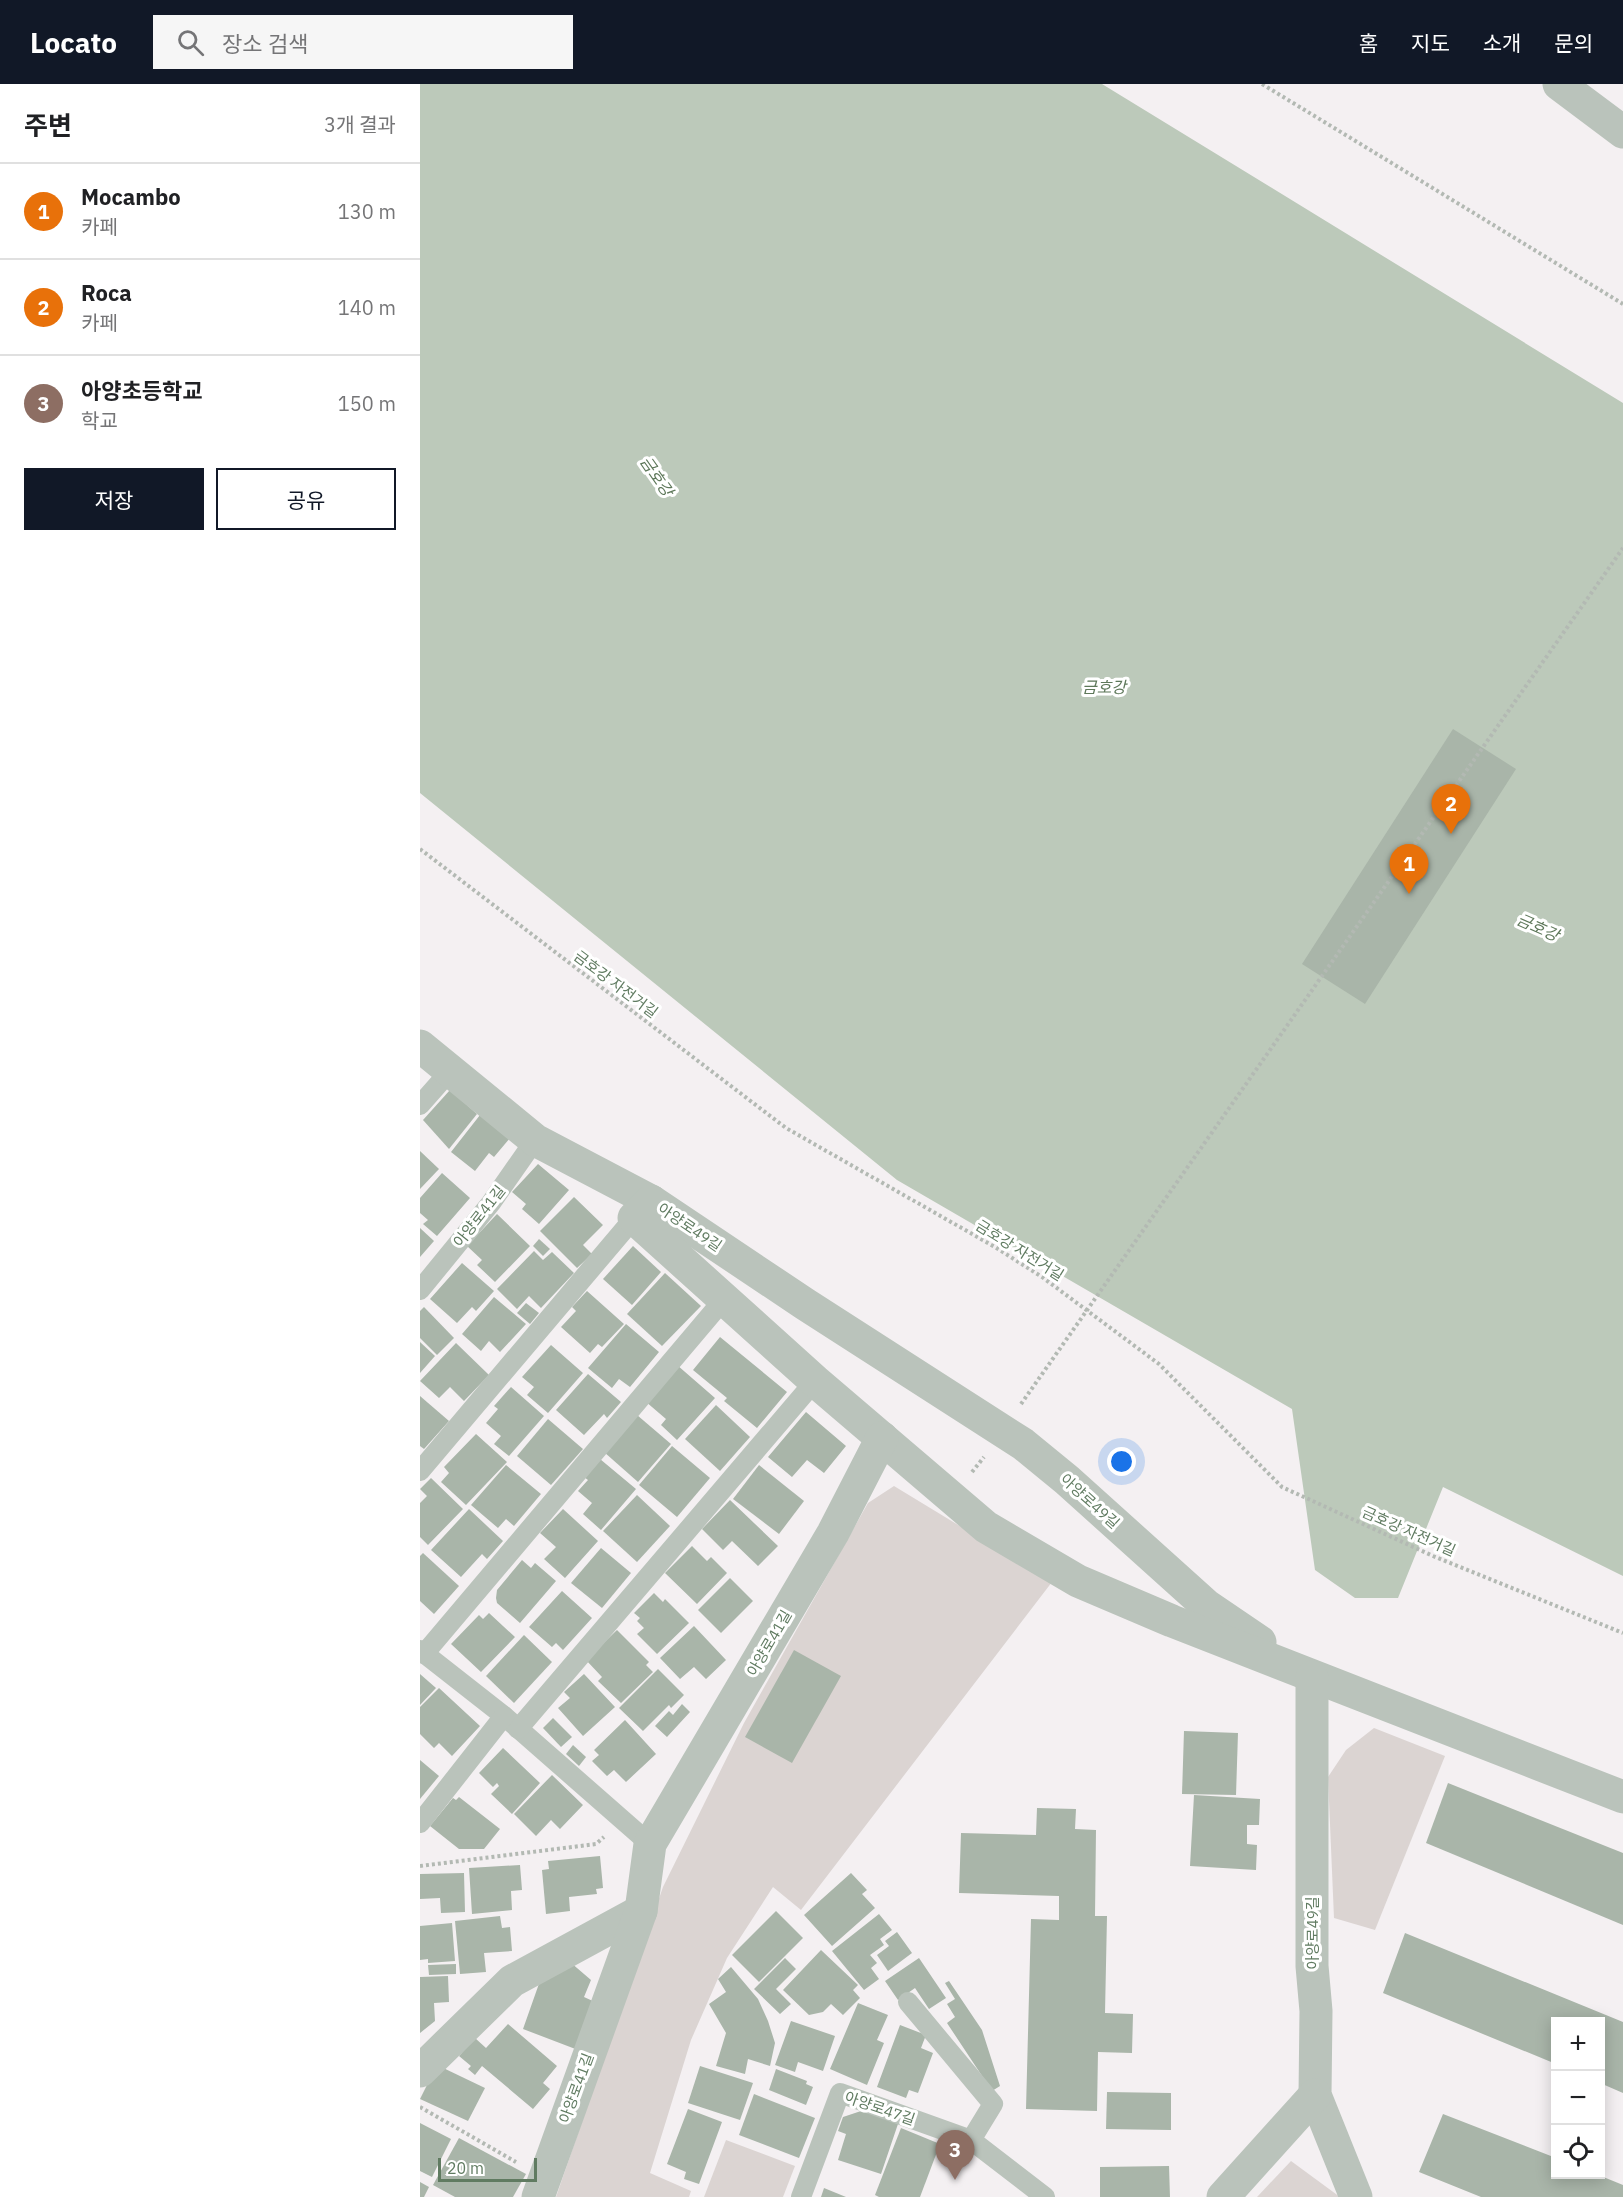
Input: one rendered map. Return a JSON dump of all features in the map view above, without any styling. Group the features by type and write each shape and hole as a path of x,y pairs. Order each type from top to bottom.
{"street":[{"path":"1558,84 1623,131"},
{"name":"아양로49길","path":"420,1046 535,1140 643,1209 805,1304 1023,1444 1067,1479 1207,1606 1312,1677 1312,1966 1316,2012 1315,2096 1356,2197"},
{"path":"643,1209 725,1298 815,1381 986,1527 1078,1581 1172,1622 1623,1797"},
{"name":"아양로41길","path":"541,2187 641,1911 650,1844 833,1533 882,1438"},
{"path":"420,2071 512,1981 641,1911"},
{"path":"1223,2197 1315,2096"}],"lane":[{"path":"420,1105 450,1071"},
{"name":"아양로41길","path":"420,1290 491,1203 535,1140"},
{"path":"420,1471 643,1209"},
{"path":"650,1844 511,1722 422,1652 725,1298"},
{"path":"420,1822 815,1381"},
{"path":"908,2002 993,2104 971,2140"},
{"name":"아양로47길","path":"801,2197 840,2093 971,2140 1045,2197"}],"path":[{"path":"1262,84 1623,303"},
{"path":"1018,1408 1623,548"},
{"name":"금호강 자전거길","path":"420,849 786,1128 995,1247 1042,1277 1159,1364 1282,1487 1433,1556 1623,1633"},
{"path":"970,1476 990,1447"},
{"path":"420,1866 596,1844 623,1820"},
{"path":"420,2107 541,2187"}],"shaded area":[{"path":"894,1486 1052,1582 801,1910 773,1887 727,1958 691,2040 650,2173 691,2191 689,2197 556,2197 663,1887 744,1723 868,1503"},
{"path":"1374,1728 1445,1756 1375,1930 1334,1918 1328,1777 1346,1750"},
{"path":"726,2140 795,2166 783,2197 704,2197"},
{"path":"1291,2161 1340,2197 1257,2197"}],"water":[{"name":"금호강","path":"420,84 1102,84 1623,403 1623,1576 1443,1487 1398,1598 1355,1598 1315,1570 1292,1409 897,1180 420,793"}],"building":[{"path":"1453,729 1516,769 1365,1004 1302,964"},
{"path":"450,1090 477,1114 449,1149 423,1120"},
{"path":"480,1115 510,1138 494,1157 489,1153 475,1171 451,1152"},
{"path":"420,1151 439,1169 420,1189"},
{"path":"538,1164 569,1190 539,1224 522,1209 526,1204 512,1192"},
{"path":"442,1173 470,1198 437,1236 423,1224 428,1220 420,1213 420,1198"},
{"path":"574,1197 603,1225 583,1245 592,1254 577,1268 540,1231"},
{"path":"497,1214 530,1246 495,1282 477,1265 482,1260 467,1246"},
{"path":"420,1228 434,1241 420,1257"},
{"path":"539,1239 550,1249 543,1256 533,1246"},
{"path":"633,1246 661,1272 632,1305 603,1279"},
{"path":"534,1251 543,1260 552,1252 574,1273 541,1308 529,1296 517,1309 497,1289"},
{"path":"462,1263 494,1291 476,1311 472,1307 457,1323 430,1299"},
{"path":"665,1273 701,1306 662,1346 627,1314"},
{"path":"587,1291 624,1324 602,1347 598,1344 590,1353 561,1327 576,1311 572,1307"},
{"path":"494,1297 526,1324 500,1352 489,1341 481,1351 462,1334"},
{"path":"526,1303 539,1313 530,1324 517,1313"},
{"path":"424,1307 454,1338 437,1355 420,1338 420,1311"},
{"path":"626,1324 659,1352 630,1387 619,1379 612,1388 588,1368"},
{"path":"720,1337 787,1392 757,1428 724,1401 727,1398 693,1370"},
{"path":"420,1342 435,1356 420,1373"},
{"path":"456,1343 489,1375 464,1401 450,1387 439,1398 420,1381"},
{"path":"551,1345 583,1373 548,1413 527,1395 534,1387 522,1377"},
{"path":"677,1365 715,1398 677,1440 661,1425 666,1419 645,1401"},
{"path":"588,1374 621,1402 607,1418 604,1414 584,1435 556,1410"},
{"path":"511,1387 544,1416 509,1456 494,1444 501,1436 486,1423 498,1409 494,1406"},
{"path":"420,1396 449,1421 424,1449 420,1446"},
{"path":"716,1405 750,1437 720,1471 685,1439"},
{"path":"806,1412 846,1446 824,1473 807,1460 792,1477 768,1457"},
{"path":"637,1415 671,1444 638,1482 604,1452"},
{"path":"548,1419 583,1449 551,1485 517,1456"},
{"path":"476,1434 507,1462 466,1505 441,1482 449,1473 444,1467"},
{"path":"672,1446 710,1478 677,1517 639,1485"},
{"path":"600,1459 636,1489 601,1530 583,1514 592,1503 578,1491 588,1480 584,1477"},
{"path":"506,1465 541,1494 514,1526 506,1519 498,1528 471,1505"},
{"path":"759,1465 804,1501 779,1534 733,1499"},
{"path":"431,1478 463,1509 428,1545 420,1537 420,1503 427,1496 420,1489"},
{"path":"637,1495 670,1526 637,1562 603,1531"},
{"path":"730,1500 778,1546 758,1566 732,1541 723,1550 702,1529"},
{"path":"469,1509 503,1541 487,1559 482,1554 461,1577 431,1550"},
{"path":"563,1509 598,1541 565,1578 544,1559 556,1547 540,1533"},
{"path":"692,1546 707,1561 711,1557 727,1573 697,1604 665,1573"},
{"path":"601,1548 631,1573 602,1608 571,1583"},
{"path":"423,1553 459,1586 434,1614 420,1601 420,1556"},
{"path":"522,1560 531,1568 535,1563 556,1581 520,1623 497,1603 496,1598 497,1590"},
{"path":"730,1578 753,1601 721,1633 698,1610"},
{"path":"562,1591 592,1618 563,1650 556,1643 552,1647 529,1627"},
{"path":"654,1593 663,1602 665,1599 689,1623 657,1654 637,1634 644,1628 637,1621 640,1618 634,1613"},
{"path":"489,1613 515,1637 481,1672 451,1644 479,1615 483,1619"},
{"path":"694,1626 726,1660 706,1679 694,1667 680,1679 660,1658"},
{"path":"617,1630 649,1662 646,1665 653,1672 621,1703 598,1681 602,1677 586,1660"},
{"path":"524,1635 552,1662 514,1703 486,1676"},
{"path":"794,1650 841,1676 792,1763 745,1737"},
{"path":"658,1669 684,1695 671,1708 669,1705 643,1731 619,1708"},
{"path":"420,1674 436,1688 420,1705"},
{"path":"584,1674 615,1707 583,1736 558,1708 570,1698 564,1692"},
{"path":"439,1688 480,1726 452,1756 439,1743 434,1748 420,1734 420,1707"},
{"path":"682,1704 690,1712 667,1737 655,1726 669,1711 673,1715"},
{"path":"553,1718 572,1737 561,1747 543,1728"},
{"path":"625,1720 656,1754 626,1782 614,1770 607,1776 592,1761 599,1755 594,1750"},
{"path":"1184,1731 1238,1733 1236,1795 1182,1794"},
{"path":"573,1745 586,1757 579,1766 566,1754"},
{"path":"503,1748 540,1783 512,1814 491,1794 499,1786 497,1783 493,1787 479,1773"},
{"path":"420,1760 439,1776 420,1799"},
{"path":"552,1775 583,1805 560,1829 551,1820 536,1836 514,1814"},
{"path":"1448,1783 1623,1853 1623,1925 1426,1843"},
{"path":"1194,1795 1260,1799 1259,1825 1247,1825 1247,1844 1257,1845 1256,1870 1190,1866"},
{"path":"459,1797 500,1829 484,1849 459,1849 430,1826 453,1798 456,1800"},
{"path":"1037,1808 1076,1809 1075,1829 1096,1830 1095,1916 1107,1916 1105,2013 1133,2014 1132,2053 1098,2052 1097,2111 1026,2109 1031,1919 1059,1920 1059,1896 959,1893 961,1833 1036,1835"},
{"path":"600,1856 603,1888 596,1889 597,1894 569,1897 570,1911 546,1914 542,1870 549,1869 548,1861"},
{"path":"520,1865 522,1890 511,1891 512,1910 472,1914 469,1868"},
{"path":"464,1873 465,1912 441,1913 440,1898 420,1899 420,1874"},
{"path":"851,1873 867,1890 862,1894 875,1908 832,1946 804,1915"},
{"path":"776,1911 803,1938 759,1982 732,1955"},
{"path":"879,1914 892,1930 880,1939 884,1945 870,1955 877,1963 871,1968 879,1979 864,1990 832,1951"},
{"path":"500,1916 502,1928 510,1927 512,1951 484,1953 486,1972 460,1974 455,1921"},
{"path":"452,1923 455,1961 428,1963 428,1959 420,1960 420,1926"},
{"path":"897,1932 912,1953 888,1971 877,1955 889,1946 885,1941"},
{"path":"1405,1933 1623,2022 1623,2093 1605,2085 1605,2017 1551,2017 1551,2062 1383,1993"},
{"path":"821,1950 858,1985 853,1990 860,1998 843,2015 831,2004 823,2012 809,2015 783,1990"},
{"path":"785,1958 796,1969 776,1989 791,2004 780,2014 754,1989"},
{"path":"919,1958 946,1998 929,2009 915,1988 898,2000 885,1981"},
{"path":"570,1962 591,1980 584,1997 595,2002 578,2050 523,2029 541,1978"},
{"path":"456,1964 456,1974 429,1975 428,1965"},
{"path":"731,1967 758,1999 775,2043 770,2066 748,2059 745,2074 716,2066 726,2033 709,2004 726,1992 718,1979"},
{"path":"448,1976 449,2002 434,2003 435,2021 420,2033 420,1977"},
{"path":"949,1981 982,2030 1000,2086 992,2091 947,2023 955,2017 947,2004 955,1999 945,1983"},
{"path":"858,2003 888,2015 877,2040 884,2043 867,2085 830,2069"},
{"path":"791,2021 835,2036 823,2071 798,2062 795,2072 775,2065"},
{"path":"508,2024 557,2066 543,2083 550,2089 533,2109 482,2066 475,2075 468,2069 471,2066 459,2056 475,2038 486,2048"},
{"path":"900,2025 926,2035 921,2048 933,2053 918,2093 909,2090 906,2098 877,2087"},
{"path":"437,2065 485,2088 468,2121 420,2099"},
{"path":"700,2066 753,2083 740,2120 688,2103"},
{"path":"776,2069 807,2081 806,2084 813,2087 806,2105 769,2090"},
{"path":"1107,2092 1171,2093 1171,2130 1106,2129"},
{"path":"754,2094 815,2118 799,2158 739,2135"},
{"path":"688,2109 722,2122 699,2184 684,2179 686,2172 667,2164"},
{"path":"864,2110 899,2121 881,2174 838,2160 846,2134 838,2131 843,2117"},
{"path":"1443,2114 1551,2156 1551,2179 1605,2178 1623,2185 1623,2197 1481,2197 1419,2172"},
{"path":"420,2123 451,2139 432,2177 420,2171"},
{"path":"901,2128 940,2144 920,2197 879,2197 875,2195"},
{"path":"459,2138 526,2174 513,2197 455,2197 433,2185"},
{"path":"1169,2166 1170,2197 1100,2197 1100,2167"},
{"path":"420,2182 429,2187 424,2197 420,2197"},
{"path":"824,2188 846,2197 821,2197"}],"place":[{"name":"Roca","path":"1451,834"},
{"name":"Mocambo","path":"1409,894"},
{"name":"아양초등학교","path":"955,2180"}]}
